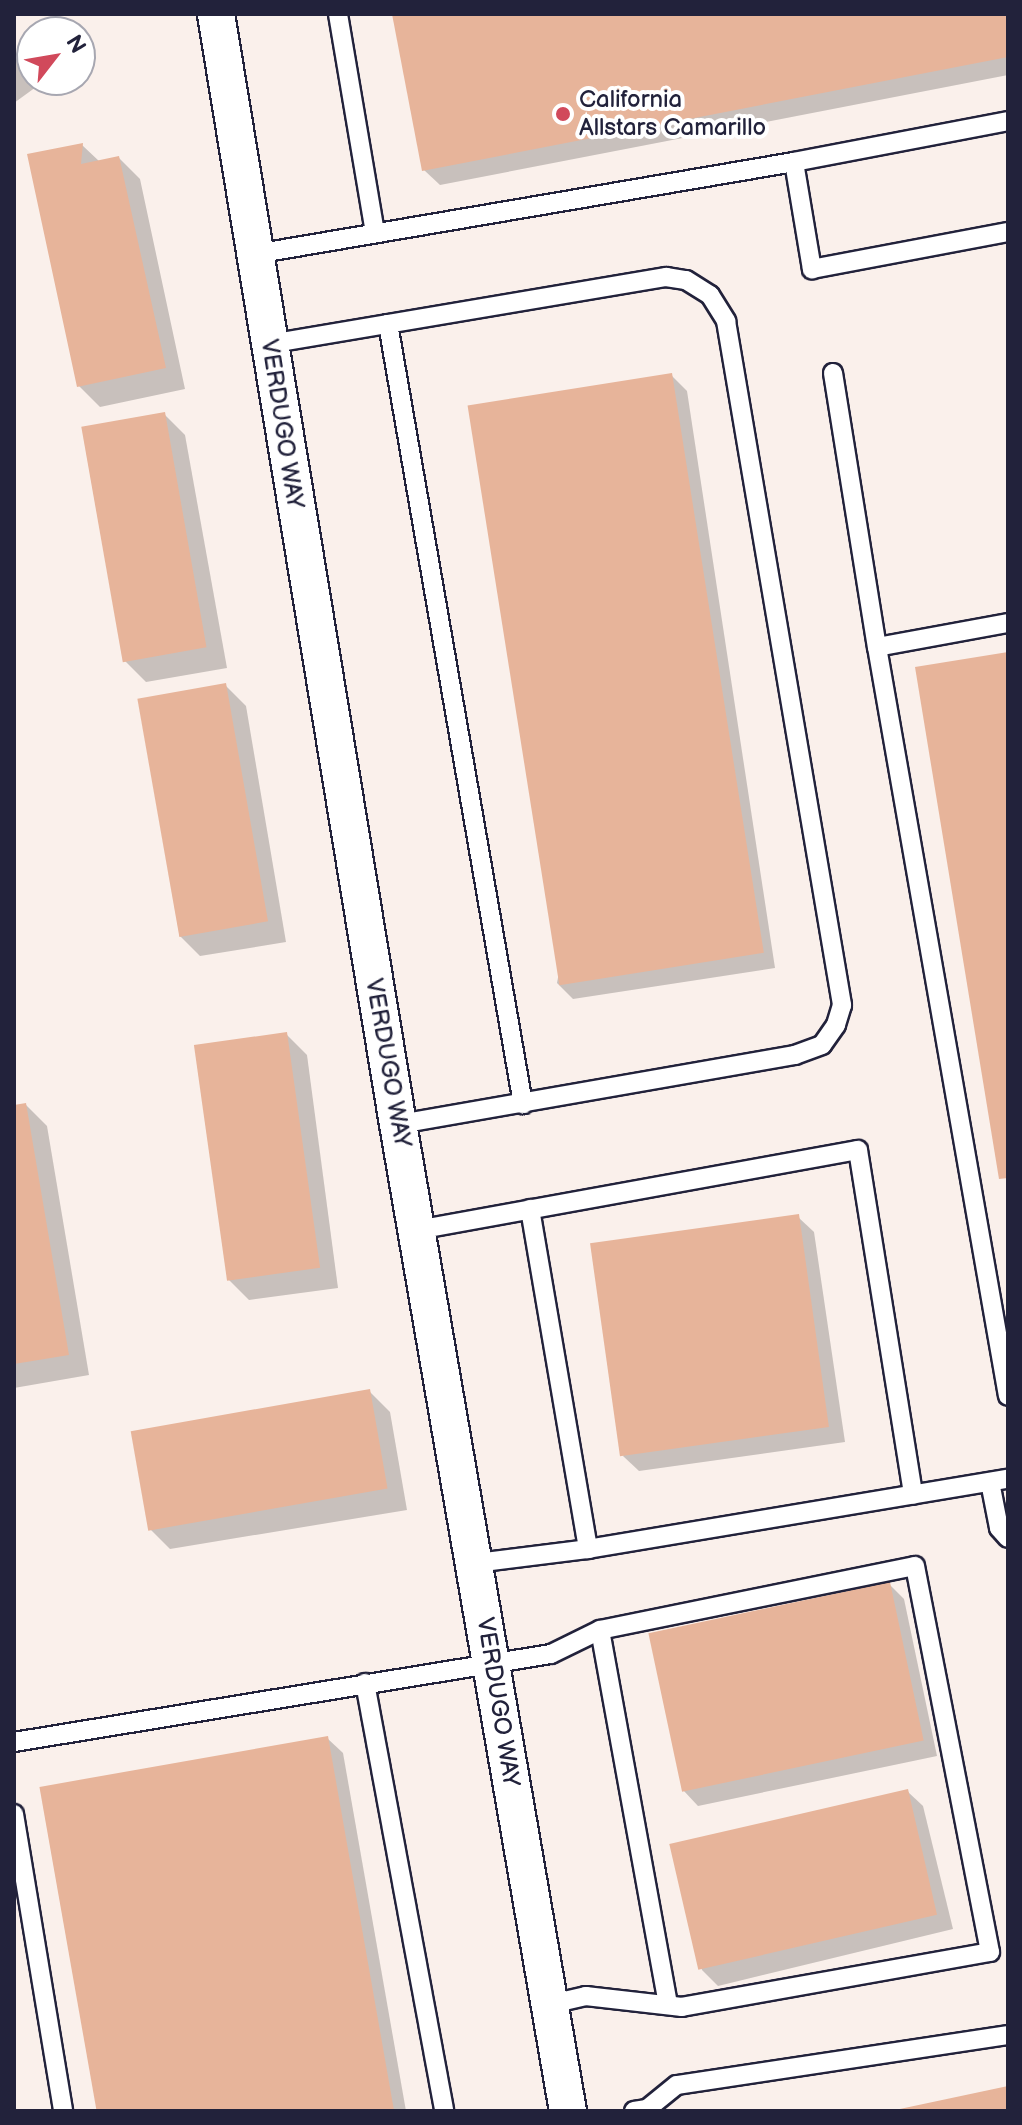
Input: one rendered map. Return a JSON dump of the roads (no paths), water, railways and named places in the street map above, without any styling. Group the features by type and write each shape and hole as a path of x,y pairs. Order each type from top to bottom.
{"street":[{"name":"VERDUGO WAY","path":"216,14 398,1124 568,2111"}],"lane":[{"path":"338,14 375,233"},
{"path":"255,254 794,162 1008,121"},
{"path":"794,162 812,269 1008,232"},
{"path":"269,344 666,277 686,280 710,295 726,321 842,1005 836,1025 822,1045 795,1055 398,1124"},
{"path":"388,324 523,1104"},
{"path":"833,373 877,647 1008,1396"},
{"path":"877,647 1008,623"},
{"path":"417,1230 858,1150 913,1495"},
{"path":"530,1209 588,1549"},
{"path":"476,1563 588,1549 999,1481 999,1528 1008,1538"},
{"path":"14,1742 365,1683 491,1666 551,1654 600,1630 915,1566 990,1952 682,2007 586,1996 548,2005"},
{"path":"600,1630 668,2005"},
{"path":"365,1683 444,2111"},
{"path":"14,1814 63,2111"},
{"path":"634,2111 647,2109 677,2085 1008,2035"}],"place":[{"name":"California Allstars Camarillo","path":"563,114"}]}
